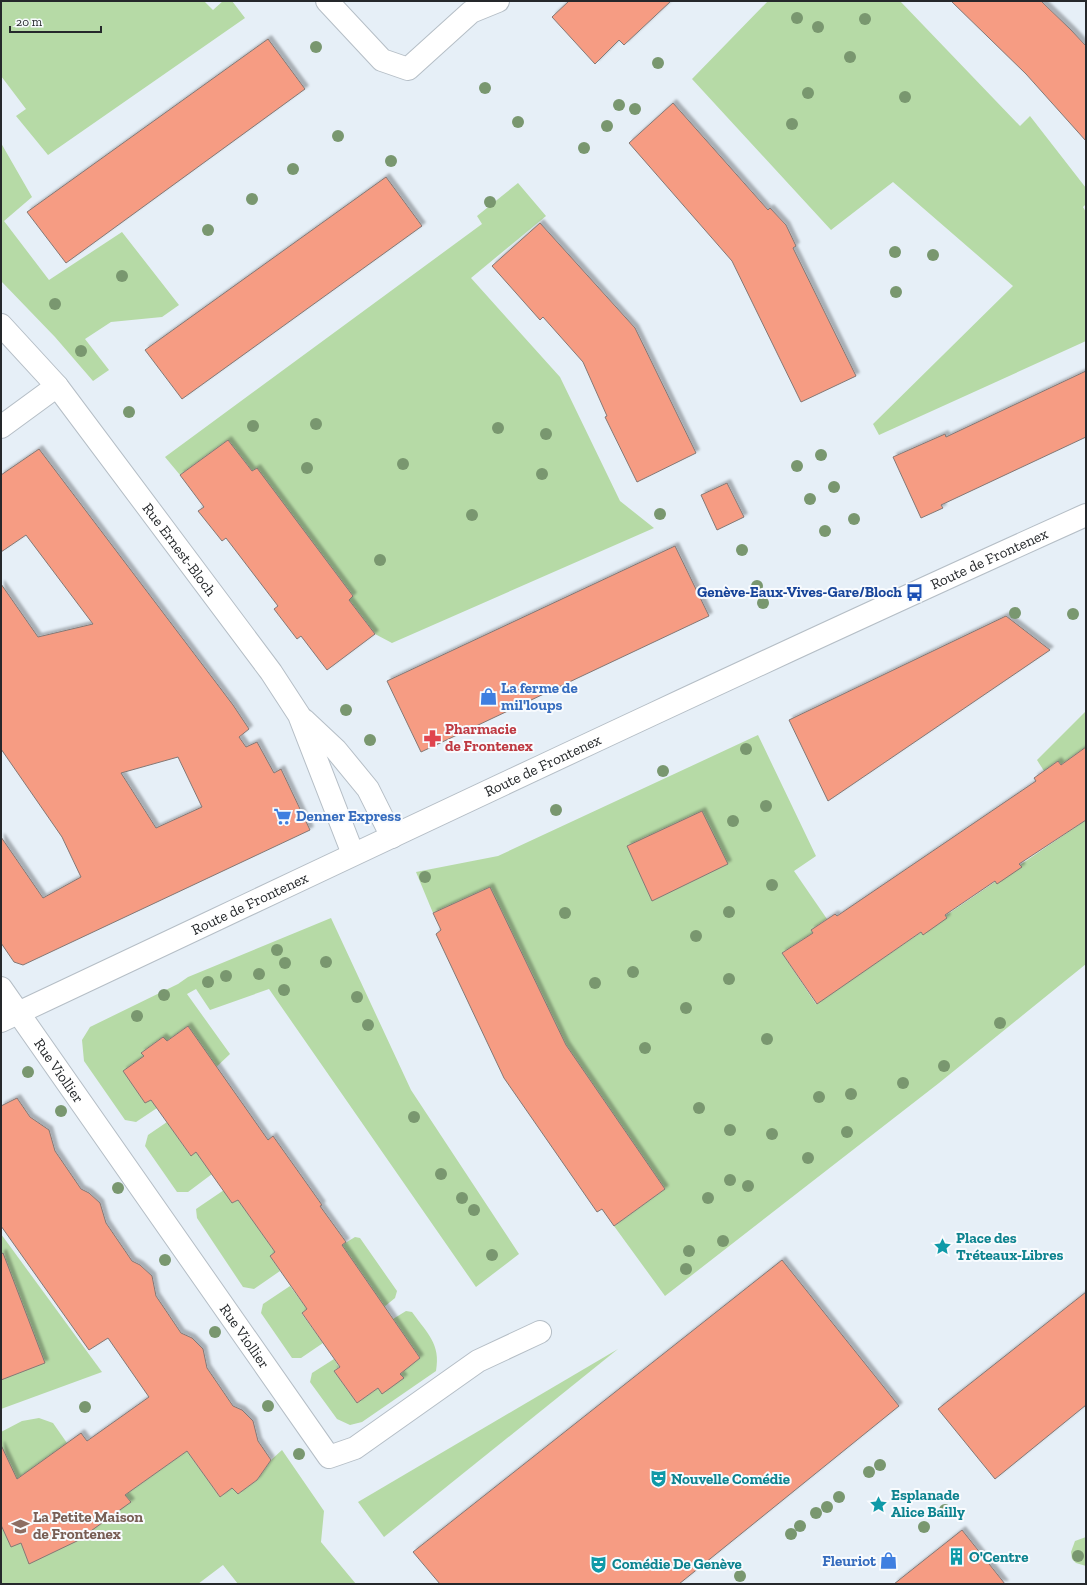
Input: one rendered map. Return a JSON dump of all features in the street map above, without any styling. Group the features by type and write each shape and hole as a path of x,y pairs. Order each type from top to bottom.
{"street":[{"path":"327,1 382,60 408,70 470,5 498,1"},
{"name":"Rue Ernest-Bloch","path":"1,325 58,386 271,672 299,715 353,854"},
{"path":"1,427 58,386"},
{"name":"Route de Frontenex","path":"10,1017 353,854 1086,514"},
{"name":"Rue Ernest-Bloch","path":"299,715 336,750 368,789 392,837"},
{"path":"1,988 10,1017"},
{"name":"Rue Viollier","path":"10,1017 44,1053 329,1457 355,1448 478,1361 540,1332"}],"green space":[{"path":"1,1 204,1 213,10 223,1 232,1 245,18 48,155 16,116 26,109 1,76"},
{"path":"768,1 900,1 1020,126 1030,116 1086,188 1086,204 1083,207 1086,212 1086,341 879,435 873,424 1013,286 893,182 831,230 692,79"},
{"path":"1,143 32,197 4,221 49,280 122,232 179,305 162,317 111,322 85,339 109,370 93,381 55,337 1,281"},
{"path":"518,183 546,216 471,278 560,377 620,501 654,528 392,643 375,634 349,600 353,596 257,469 252,471 228,440 180,475 165,457 482,224 477,216"},
{"path":"1086,711 1086,747 1061,765 1058,761 1044,771 1037,760"},
{"path":"758,735 816,856 794,871 827,919 811,930 813,933 782,953 816,1004 1086,820 1086,964 939,1083 665,1296 614,1226 665,1189 566,1045 490,887 433,913 416,872 498,856"},
{"path":"331,918 411,1090 519,1254 476,1287 269,989 210,1010 196,989 187,994 230,1054 211,1072 210,1058 188,1026 167,1041 163,1037 141,1053 144,1056 145,1103 151,1099 157,1108 136,1122 125,1120 84,1061 82,1040 90,1027 178,984 188,977"},
{"path":"167,1122 190,1155 196,1152 212,1174 188,1192 177,1192 145,1146 148,1135"},
{"path":"224,1190 232,1203 238,1200 275,1252 270,1256 280,1271 254,1289 243,1287 197,1218 196,1209"},
{"path":"1,1234 102,1372 1,1409"},
{"path":"355,1237 360,1238 397,1291 395,1298 384,1307 367,1292 372,1288 342,1245"},
{"path":"290,1286 307,1309 302,1314 323,1343 301,1358 292,1358 261,1313 263,1304"},
{"path":"406,1311 412,1312 432,1339 436,1353 436,1371 362,1422 350,1425 337,1419 310,1382 312,1373 334,1359 339,1367 334,1371 357,1403 420,1358 393,1319"},
{"path":"618,1349 384,1537 358,1502"},
{"path":"39,1418 53,1423 67,1443 130,1502 125,1495 187,1451 220,1497 232,1488 238,1494 257,1480 271,1460 282,1450 324,1511 321,1542 356,1584 238,1584 223,1565 198,1584 3,1584 1,1582 1,1432 22,1421"},
{"path":"1086,1537 1086,1566 1076,1563 1072,1559 1071,1552 1075,1541"}],"building":[{"path":"569,1 671,1 624,45 619,40 595,64 552,17"},
{"path":"951,1 1041,1 1071,30 1086,46 1086,141 1026,74"},
{"path":"268,39 305,89 66,263 27,212"},
{"path":"673,103 768,210 770,208 786,225 796,246 793,248 856,376 801,402 732,261 629,143"},
{"path":"386,177 422,226 182,399 145,350"},
{"path":"540,223 635,328 696,453 637,482 605,417 607,416 583,362 543,317 540,320 492,266"},
{"path":"1086,371 1086,437 941,505 943,508 921,518 893,457 945,434 946,437"},
{"path":"228,440 252,471 257,468 353,596 349,600 375,634 327,670 301,636 297,639 274,609 278,606 226,538 222,541 198,511 204,507 180,475"},
{"path":"39,449 233,705 249,729 239,737 246,747 257,742 274,773 281,769 310,830 23,965 14,962 1,943 1,837 43,898 81,877 62,837 1,749 1,584 38,637 93,624 26,535 1,552 1,475","holes":["178,757 202,807 156,828 121,773"]},
{"path":"727,483 744,517 717,530 701,495"},
{"path":"675,546 709,616 421,752 387,681"},
{"path":"1006,616 1050,650 828,801 789,720"},
{"path":"1086,747 1086,820 1019,864 1022,867 997,884 995,881 945,915 947,918 923,935 921,932 817,1004 782,953 813,933 811,930 835,914 837,916 1036,781 1034,778 1058,761 1061,765"},
{"path":"702,811 728,864 652,901 627,846"},
{"path":"490,887 566,1045 665,1189 614,1226 602,1209 597,1212 504,1078 436,934 441,930 433,913"},
{"path":"188,1026 268,1140 273,1136 322,1205 320,1206 346,1242 342,1245 420,1358 400,1374 404,1378 382,1394 378,1388 357,1403 334,1371 340,1367 302,1313 307,1309 270,1256 275,1252 238,1200 232,1203 196,1152 191,1156 151,1100 145,1103 123,1071 144,1056 141,1053 163,1037 167,1041"},
{"path":"17,1098 30,1117 49,1130 55,1151 81,1189 89,1193 100,1203 106,1223 132,1261 140,1265 152,1276 156,1296 181,1333 192,1338 203,1349 207,1368 233,1406 242,1410 253,1421 258,1441 271,1460 257,1480 238,1494 232,1488 220,1497 187,1451 125,1495 131,1502 77,1541 29,1564 21,1543 11,1547 1,1525 1,1445 17,1479 81,1433 87,1441 149,1397 108,1338 89,1350 1,1226 1,1106"},
{"path":"3,1253 45,1363 1,1380 1,1254"},
{"name":"Nouvelle Comédie","path":"782,1260 899,1406 679,1584 440,1584 413,1552"},
{"path":"1086,1292 1086,1405 995,1479 938,1409"},
{"name":"O'Centre","path":"962,1530 1005,1584 894,1584"}],"place":[{"name":"Genève-Eaux-Vives-Gare/Bloch","path":"915,592"},
{"name":"La ferme de mil'loups","path":"488,697"},
{"name":"Pharmacie de Frontenex","path":"432,738"},
{"name":"Denner Express","path":"283,816"},
{"name":"Place des Tréteaux-Libres","path":"943,1247"},
{"name":"Nouvelle Comédie","path":"658,1479"},
{"name":"Esplanade Alice Bailly","path":"878,1504"},
{"name":"La Petite Maison de Frontenex","path":"20,1526"},
{"name":"O'Centre","path":"956,1557"},
{"name":"Fleuriot","path":"889,1561"},
{"name":"Comédie De Genève","path":"599,1564"}]}
